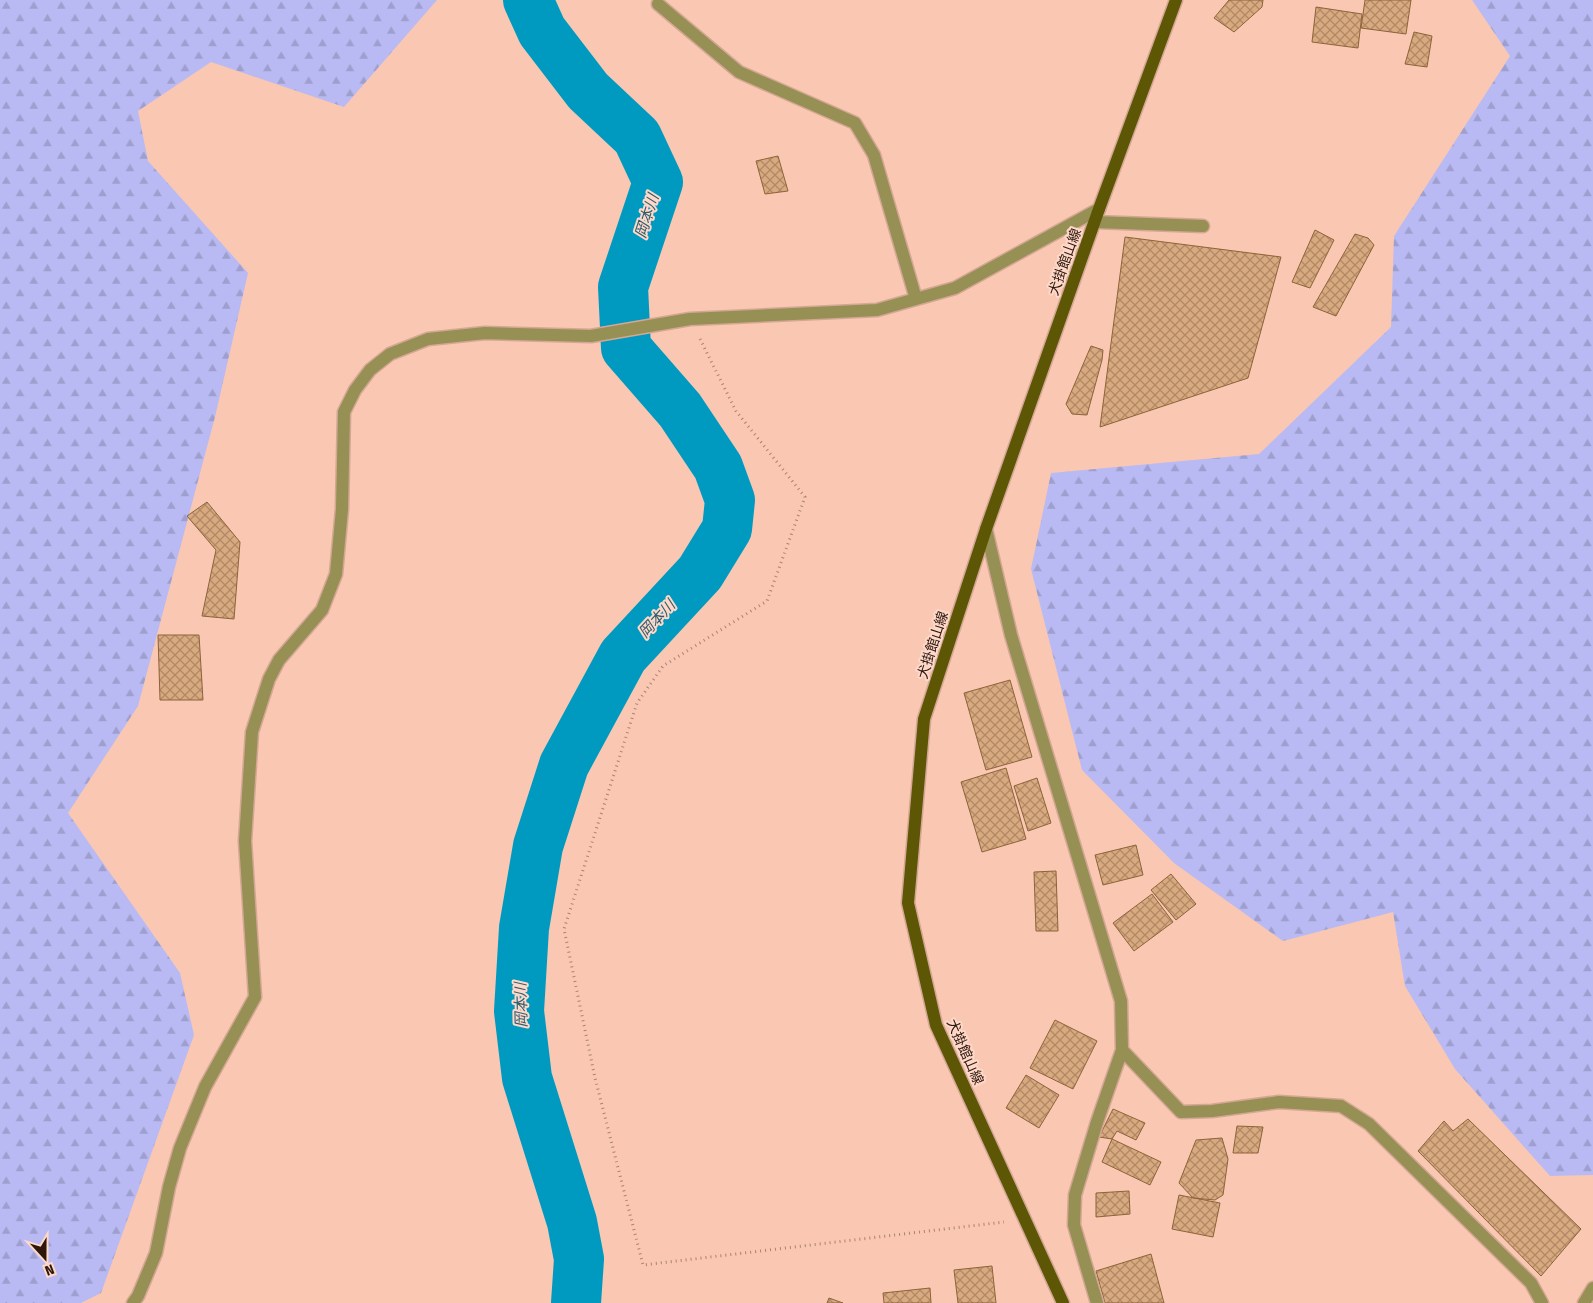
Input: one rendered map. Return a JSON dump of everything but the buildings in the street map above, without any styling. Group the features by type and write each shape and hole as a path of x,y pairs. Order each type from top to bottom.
{"main road":[{"name":"犬掛館山線","path":"1063,1303 936,1025 908,903 924,719 986,529 1176,0"}],"street":[{"path":"658,4 739,72 855,123 874,155 916,299"},
{"path":"133,1303 138,1296 156,1253 169,1187 180,1148 205,1087 254,997 244,841 252,732 269,679 279,660 322,610 336,574 342,508 344,412 355,390 370,370 390,354 428,339 485,332 592,336 690,320 877,310 955,288 1099,210"},
{"path":"1095,222 1203,226"},
{"path":"986,529 1011,634 1122,1001 1122,1050 1097,1122 1075,1195 1074,1225 1097,1303"},
{"path":"1122,1050 1181,1112 1212,1111 1279,1102 1341,1106 1369,1124 1503,1255 1531,1283 1542,1303"},
{"path":"1584,1303 1593,1288"}],"path":[{"path":"690,320 736,411 805,497 767,601 662,666 637,704 564,929 595,1078 643,1265 1024,1220"}],"green space":[{"path":"0,0 437,0 344,107 211,62 138,111 148,161 248,273 215,417 138,706 68,813 180,973 194,1035 101,1293 81,1303 0,1303"},
{"path":"1472,0 1593,0 1593,1175 1550,1176 1455,1069 1405,986 1393,912 1283,941 1174,863 1082,770 1031,569 1051,473 1259,454 1391,327 1394,236 1510,56"}],"waterway":[{"name":"岡本川","path":"528,0 542,31 588,91 637,137 658,182 623,287 626,348 680,410 718,467 730,500 727,529 700,573 623,656 564,765 538,846 524,928 519,1011 527,1078 572,1222 579,1259 576,1303"}]}
